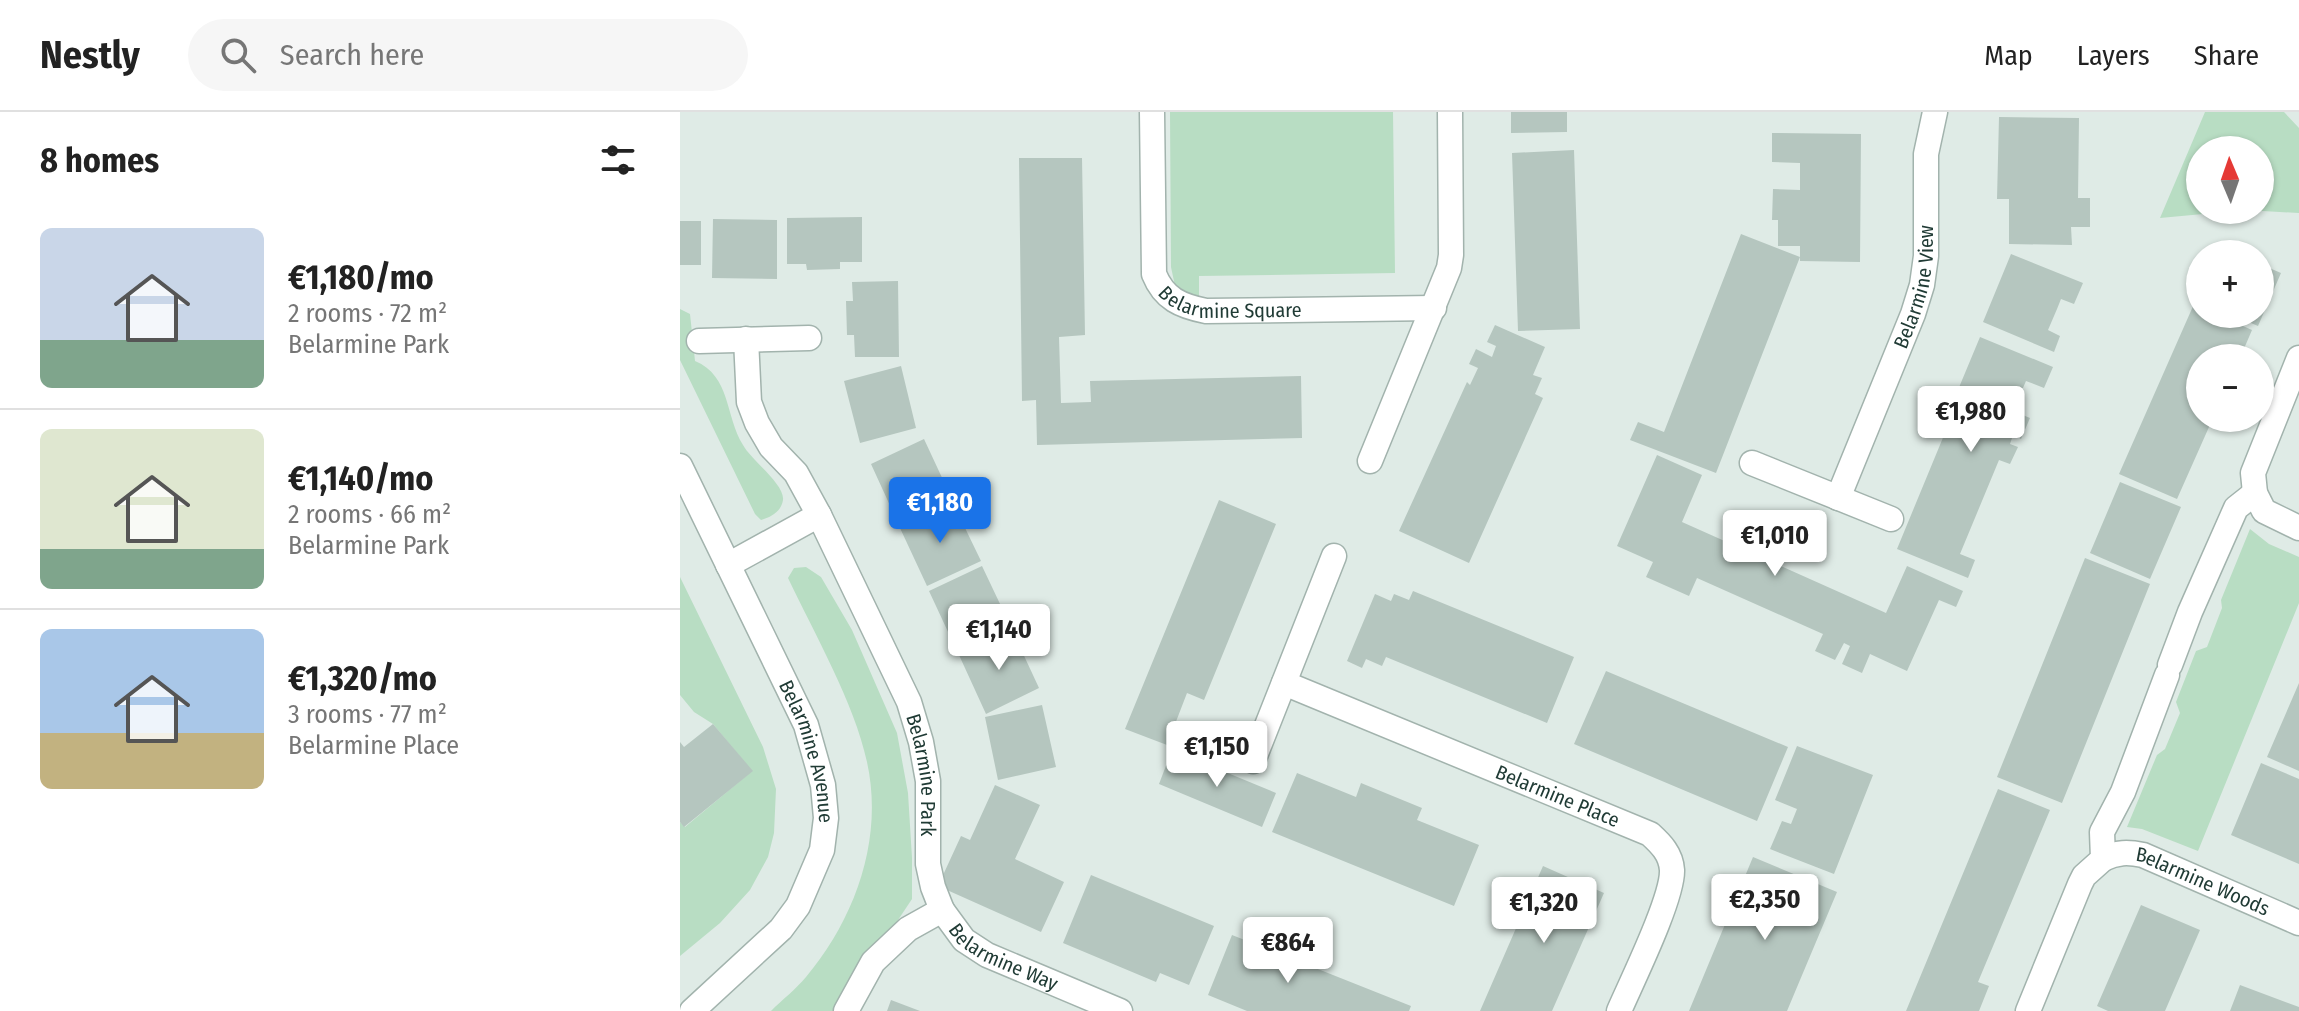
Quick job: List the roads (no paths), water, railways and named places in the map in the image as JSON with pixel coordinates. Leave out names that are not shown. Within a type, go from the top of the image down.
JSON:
[{"type":"street","name":"Belarmine Square","points":[[1152,112],[1154,274],[1168,296],[1182,306],[1206,311],[1434,308]]},
{"type":"street","points":[[1370,461],[1449,268],[1450,112]]},
{"type":"street","name":"Belarmine View","points":[[1838,498],[1922,285],[1926,256],[1926,154],[1935,112]]},
{"type":"street","points":[[699,341],[809,338]]},
{"type":"street","name":"Belarmine Park","points":[[746,339],[749,402],[757,423],[771,447],[796,473],[819,515],[909,702],[928,781],[928,864],[942,910]]},
{"type":"street","points":[[2299,358],[2253,473],[2255,493],[2264,511],[2299,528]]},
{"type":"street","points":[[1752,463],[1891,519]]},
{"type":"street","name":"Belarmine Avenue","points":[[680,466],[806,725],[823,785],[826,818],[822,850],[798,906],[781,929],[692,1011]]},
{"type":"street","name":"Belarmine Woods","points":[[2103,859],[2102,832],[2123,792],[2190,612],[2236,508],[2255,493]]},
{"type":"street","points":[[728,565],[819,515]]},
{"type":"street","points":[[1253,761],[1334,556]]},
{"type":"street","name":"Belarmine Place","points":[[1284,683],[1650,834],[1666,849],[1672,869],[1668,893],[1619,1011]]},
{"type":"street","name":"Belarmine Woods","points":[[2028,1011],[2080,884],[2084,876],[2103,859],[2126,852],[2143,855],[2299,923]]},
{"type":"street","points":[[846,1011],[873,962],[908,929],[942,910]]},
{"type":"street","name":"Belarmine Way","points":[[942,910],[964,940],[987,955],[1120,1011]]}]
